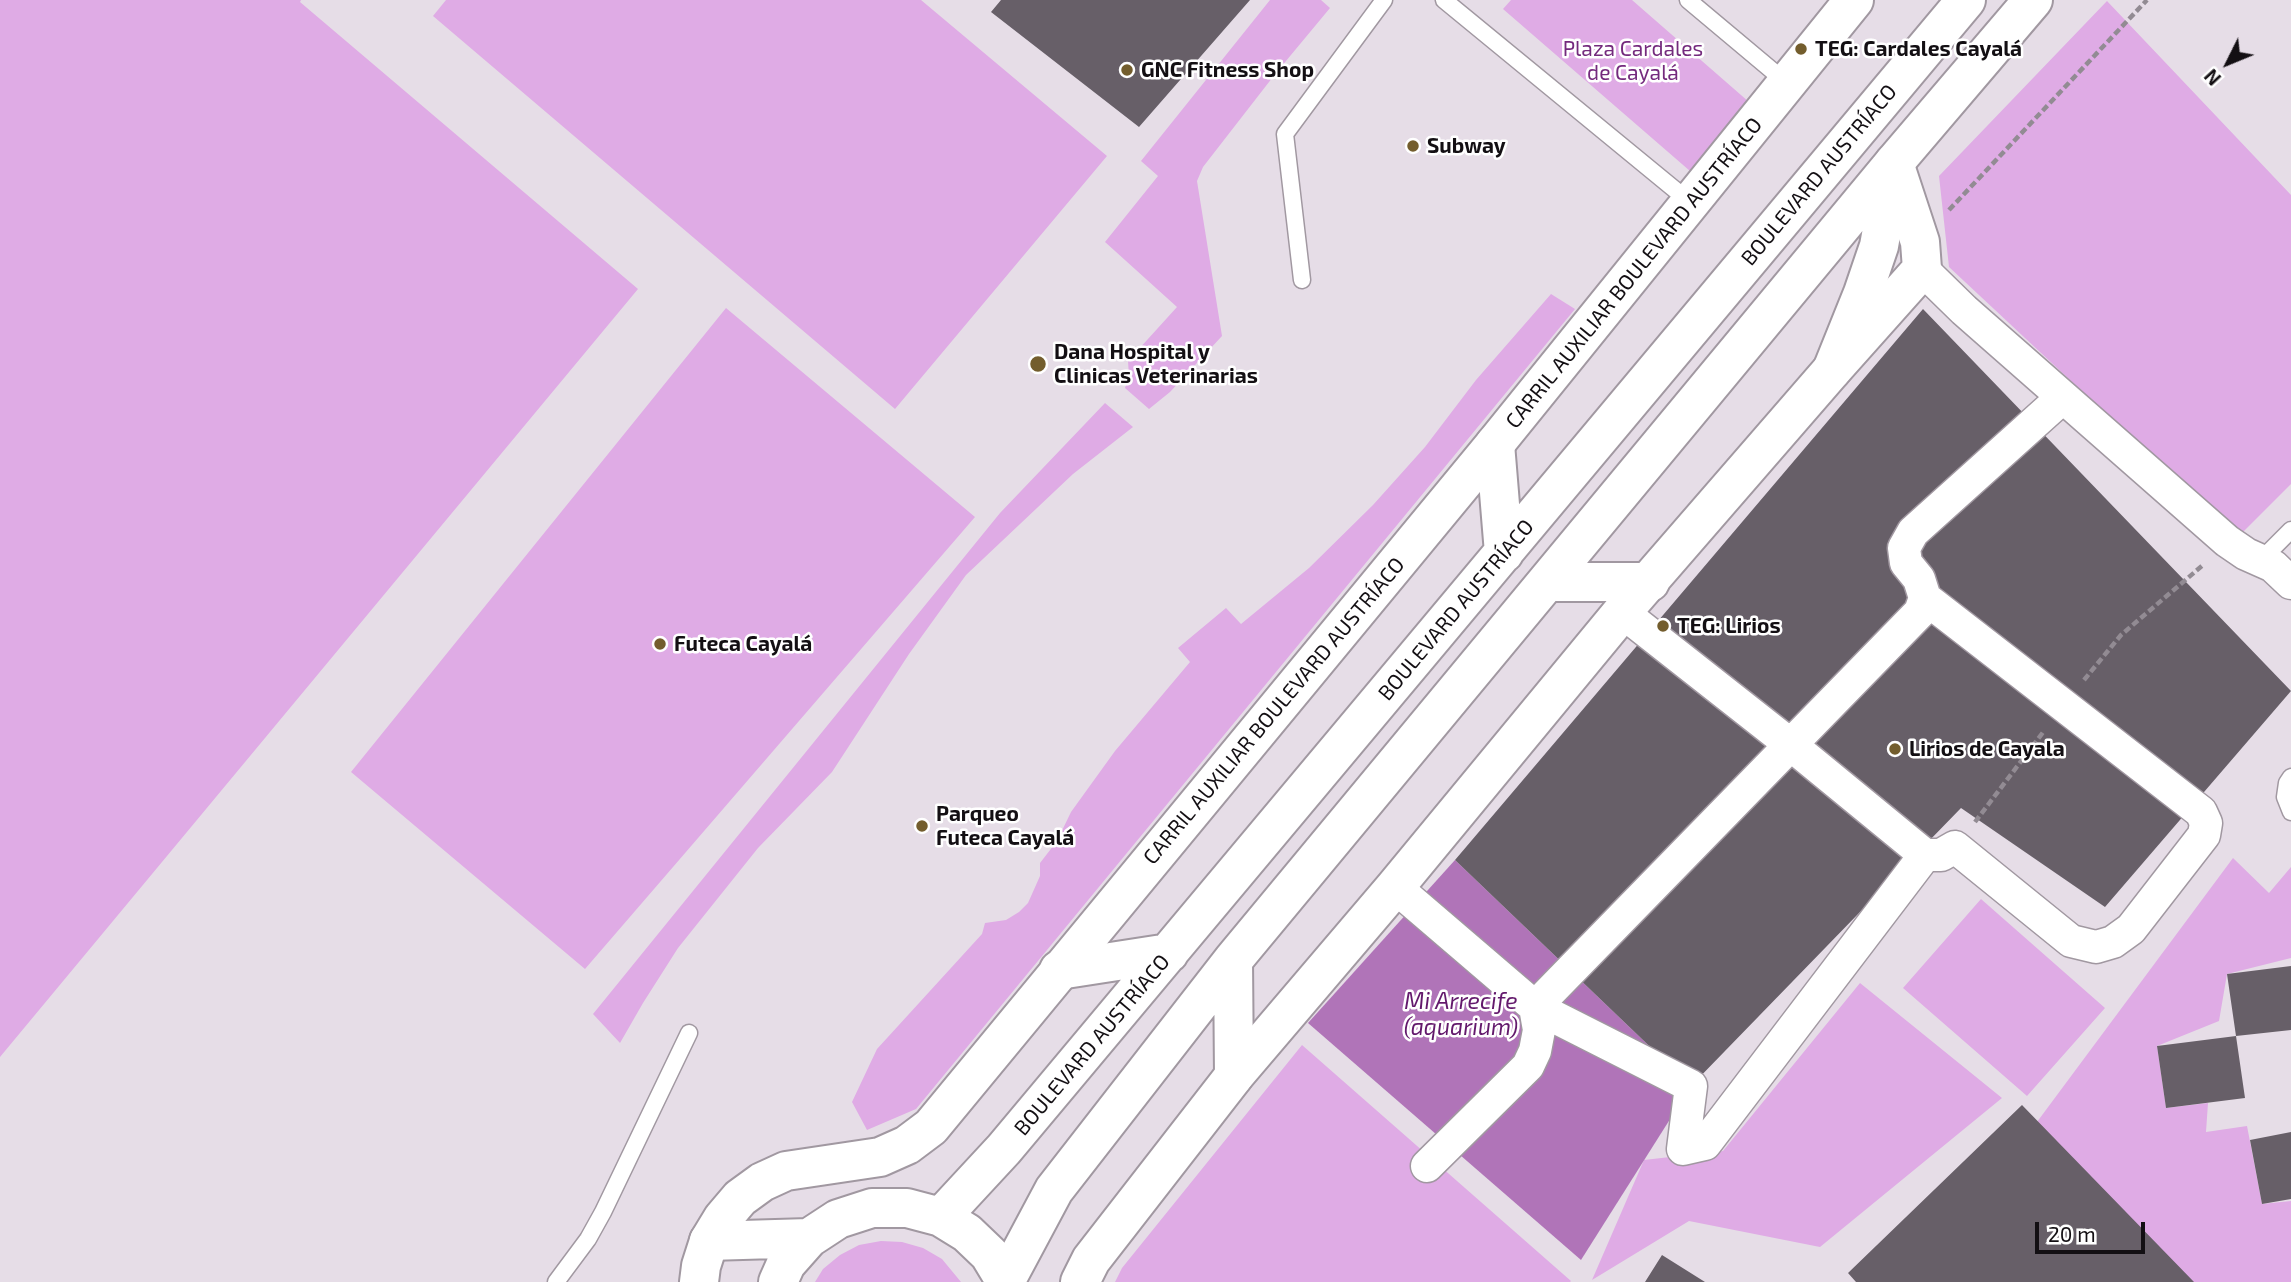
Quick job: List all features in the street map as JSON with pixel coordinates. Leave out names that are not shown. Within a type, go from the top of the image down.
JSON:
[{"type":"main road","points":[[1798,71],[1854,0]]},
{"type":"main road","name":"BOULEVARD AUSTRÍACO","points":[[941,1217],[1004,1149],[1966,0]]},
{"type":"main road","points":[[778,1282],[786,1264],[809,1238],[838,1219],[872,1208],[907,1208],[941,1217],[967,1233],[982,1247],[1006,1281],[1055,1190],[1233,960],[1894,163],[2033,0]]},
{"type":"main road","name":"CARRIL AUXILIAR BOULEVARD AUSTRÍACO","points":[[699,1282],[709,1241],[723,1218],[740,1198],[762,1182],[786,1171],[880,1157],[907,1144],[931,1127],[1495,444],[1798,71]]},
{"type":"main road","points":[[1080,1282],[1091,1260],[1234,1076],[1395,887],[1622,612],[1832,370],[1921,256],[1894,163]]},
{"type":"main road","points":[[1832,370],[1879,246],[1894,163]]},
{"type":"main road","points":[[1495,444],[1504,553]]},
{"type":"main road","points":[[1548,582],[1650,582]]},
{"type":"main road","points":[[1059,970],[1169,953]]},
{"type":"main road","points":[[1233,960],[1234,1076]]},
{"type":"main road","points":[[709,1241],[809,1238]]},
{"type":"street","points":[[1921,256],[1964,310],[2227,541],[2246,554],[2273,566],[2291,583]]},
{"type":"street","points":[[1622,612],[1791,745],[1925,856],[1941,855],[1955,847],[2071,941],[2096,947],[2113,942],[2131,929],[2204,835],[2206,823],[2201,812],[1925,598],[1919,579],[1906,563],[1904,548],[1913,532],[2063,397]]},
{"type":"street","points":[[1535,1007],[1920,612],[1925,598]]},
{"type":"street","points":[[1395,887],[1535,1007],[1691,1086],[1683,1149],[1705,1144],[1925,856]]},
{"type":"street","points":[[1427,1166],[1528,1066],[1535,1051],[1539,1030],[1535,1007]]},
{"type":"lane","points":[[1302,280],[1285,134],[1384,0]]},
{"type":"lane","points":[[1688,0],[1798,71]]},
{"type":"lane","points":[[1453,3],[1690,202]]},
{"type":"lane","points":[[2262,559],[2291,530]]},
{"type":"lane","points":[[2291,777],[2284,797],[2291,813]]},
{"type":"lane","points":[[556,1282],[588,1239],[603,1212],[689,1033]]},
{"type":"path","points":[[1921,256],[2147,0]]},
{"type":"green space","points":[[0,0],[301,0],[300,2],[638,289],[0,1057]]},
{"type":"green space","points":[[446,0],[921,0],[1107,156],[895,409],[433,16]]},
{"type":"green space","points":[[1270,0],[1321,0],[1330,8],[1203,167],[1197,181],[1222,336],[1170,392],[1149,409],[1125,388],[1129,376],[1128,361],[1177,307],[1105,242],[1158,176],[1141,161]]},
{"type":"green space","name":"Plaza Cardales de Cayalá","points":[[1511,0],[1632,0],[1749,102],[1690,171],[1503,9]]},
{"type":"green space","points":[[2107,1],[2291,195],[2291,484],[2238,537],[1949,267],[1939,176]]},
{"type":"green space","points":[[1551,294],[1575,309],[916,1109],[867,1130],[852,1102],[877,1049],[982,934],[985,923],[1006,920],[1028,903],[1040,876],[1040,863],[1057,841],[1071,812],[1115,751],[1190,662],[1178,648],[1226,608],[1241,624],[1309,568],[1373,505],[1425,447],[1476,380]]},
{"type":"green space","name":"Futeca Cayalá","points":[[726,308],[975,517],[585,969],[351,772]]},
{"type":"green space","points":[[1105,403],[1133,427],[1073,474],[966,575],[909,654],[832,772],[758,848],[678,948],[620,1043],[593,1014],[1000,513]]},
{"type":"green space","points":[[2233,858],[2269,893],[2291,867],[2291,958],[2227,974],[2219,1021],[2157,1046],[2166,1108],[2208,1103],[2206,1132],[2247,1126],[2262,1204],[2291,1201],[2291,1282],[2192,1282],[2034,1126]]},
{"type":"green space","points":[[1981,899],[2105,1008],[2027,1096],[1903,988]]},
{"type":"green space","points":[[1860,983],[2002,1098],[1820,1247],[1689,1221],[1592,1280],[1644,1160],[1723,1151]]},
{"type":"green space","points":[[1302,1045],[1571,1281],[1115,1282],[1122,1268]]},
{"type":"green space","points":[[881,1241],[902,1242],[923,1248],[942,1259],[961,1282],[815,1282],[823,1269],[840,1255],[859,1245]]},
{"type":"water","name":"Mi Arrecife (aquarium)","points":[[1455,860],[1691,1086],[1581,1260],[1308,1023]]},
{"type":"building","name":"GNC Fitness Shop","points":[[1001,0],[1250,0],[1139,127],[991,12]]},
{"type":"building","name":"Lirios de Cayala","points":[[1923,309],[2291,691],[2105,907],[1961,808],[1691,1086],[1455,860]]},
{"type":"building","points":[[2291,966],[2291,1030],[2236,1036],[2227,974]]},
{"type":"building","points":[[2236,1036],[2245,1098],[2166,1108],[2157,1046]]},
{"type":"building","points":[[2022,1105],[2194,1282],[1856,1282],[1848,1273]]},
{"type":"building","points":[[2291,1132],[2291,1199],[2262,1204],[2250,1140]]},
{"type":"building","points":[[1662,1255],[1705,1282],[1645,1282]]},
{"type":"place","name":"TEG: Cardales Cayalá","points":[[1801,49]]},
{"type":"place","name":"GNC Fitness Shop","points":[[1127,70]]},
{"type":"place","name":"Subway","points":[[1413,146]]},
{"type":"place","name":"Dana Hospital y Clinicas Veterinarias","points":[[1038,364]]},
{"type":"place","name":"TEG: Lirios","points":[[1663,626]]},
{"type":"place","name":"Futeca Cayalá","points":[[660,644]]},
{"type":"place","name":"Lirios de Cayala","points":[[1895,749]]},
{"type":"place","name":"Parqueo Futeca Cayalá","points":[[922,826]]}]
